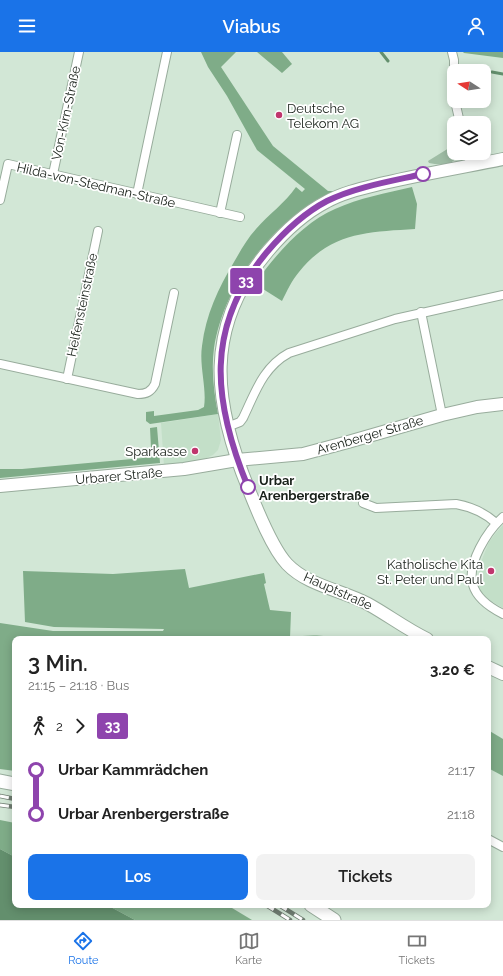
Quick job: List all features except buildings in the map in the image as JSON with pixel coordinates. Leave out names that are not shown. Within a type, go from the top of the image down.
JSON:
[{"type":"main road","points":[[0,781],[12,783]]},
{"type":"main road","points":[[316,908],[334,920]]},
{"type":"street","name":"Von-Kirn-Straße","points":[[53,174],[79,52]]},
{"type":"street","points":[[137,194],[167,52]]},
{"type":"street","points":[[452,52],[454,64]]},
{"type":"street","points":[[220,213],[237,135]]},
{"type":"street","name":"Hauptstraße","points":[[421,636],[368,604],[317,583],[292,569],[274,545],[252,498],[237,460],[227,427],[221,394],[220,377],[224,333],[229,317],[243,286],[252,271],[273,246],[300,219],[327,201],[344,194],[410,177],[503,159]]},
{"type":"street","points":[[469,160],[470,165]]},
{"type":"street","name":"Hilda-von-Stedman-Straße","points":[[0,200],[8,164],[240,217]]},
{"type":"street","name":"Helfensteinstraße","points":[[67,379],[98,231]]},
{"type":"street","points":[[0,364],[143,394],[150,391],[155,384],[174,294]]},
{"type":"street","points":[[227,427],[240,422],[244,418],[264,375],[282,357],[289,353],[364,328],[421,312],[503,295]]},
{"type":"street","points":[[421,312],[442,415]]},
{"type":"street","name":"Arenberger Straße","points":[[237,460],[303,454],[442,415],[477,407],[503,404]]},
{"type":"street","name":"Urbarer Straße","points":[[0,486],[184,469],[237,460]]},
{"type":"street","points":[[364,503],[376,508],[456,504],[478,510],[486,514],[496,523]]},
{"type":"street","points":[[503,516],[496,523],[483,542],[473,568],[472,584],[486,604],[503,614]]},
{"type":"street","points":[[491,668],[503,674]]},
{"type":"street","points":[[491,841],[503,847]]},
{"type":"shaded area","points":[[201,52],[236,52],[221,67],[273,146],[328,191],[334,191],[312,203],[294,216],[278,231],[262,247],[248,265],[236,285],[226,305],[214,348],[213,381],[218,414],[150,424],[146,421],[146,412],[154,411],[154,416],[198,410],[204,407],[205,392],[201,354],[206,323],[218,292],[239,253],[253,233],[296,187],[302,192],[305,189],[257,150],[227,96],[208,67]]},
{"type":"shaded area","points":[[257,52],[282,52],[292,64],[282,73]]},
{"type":"shaded area","points":[[463,52],[503,52],[503,58],[464,53]]},
{"type":"shaded area","points":[[447,149],[447,160],[455,160],[446,164],[429,163],[428,161]]},
{"type":"shaded area","points":[[412,187],[417,204],[415,229],[366,233],[337,242],[324,249],[311,259],[296,275],[282,301],[255,284],[280,251],[301,231],[323,215],[335,209],[373,196]]},
{"type":"shaded area","points":[[218,414],[221,440],[218,450],[213,455],[202,460],[164,466],[161,423]]},
{"type":"shaded area","points":[[157,427],[160,463],[0,478],[0,469],[22,469],[143,458],[150,454],[150,428]]},
{"type":"shaded area","name":"Katholische Kita St. Peter und Paul","points":[[503,525],[503,608],[481,593],[478,586],[478,578],[480,564],[489,542]]},
{"type":"shaded area","points":[[185,569],[189,588],[264,573],[266,583],[264,584],[270,610],[291,612],[290,636],[12,636],[12,771],[0,769],[0,623],[53,631],[163,631],[164,629],[54,627],[25,622],[23,571],[113,574]]},
{"type":"shaded area","points":[[491,732],[503,739],[503,776],[491,770]]},
{"type":"shaded area","points":[[0,820],[12,822],[12,855],[0,849]]},
{"type":"shaded area","points":[[0,849],[12,855],[12,908],[113,908],[135,920],[0,920]]},
{"type":"shaded area","points":[[113,908],[232,908],[252,920],[135,920]]},
{"type":"waterway","points":[[381,52],[388,61]]},
{"type":"waterway","points":[[492,72],[503,74]]},
{"type":"railway","points":[[0,796],[12,798]]},
{"type":"railway","points":[[0,805],[12,807]]},
{"type":"railway","points":[[271,908],[290,920]]},
{"type":"railway","points":[[284,908],[303,920]]},
{"type":"bus line","name":"33","points":[[248,487],[229,436],[221,394],[220,377],[224,333],[229,317],[243,286],[252,271],[273,246],[300,219],[314,209],[327,201],[344,194],[423,174]]},
{"type":"place","name":"Deutsche Telekom AG","points":[[279,115]]},
{"type":"place","name":"Sparkasse","points":[[195,451]]},
{"type":"place","name":"Urbar Arenbergerstraße","points":[[248,487]]},
{"type":"place","name":"Katholische Kita St. Peter und Paul","points":[[491,571]]}]
